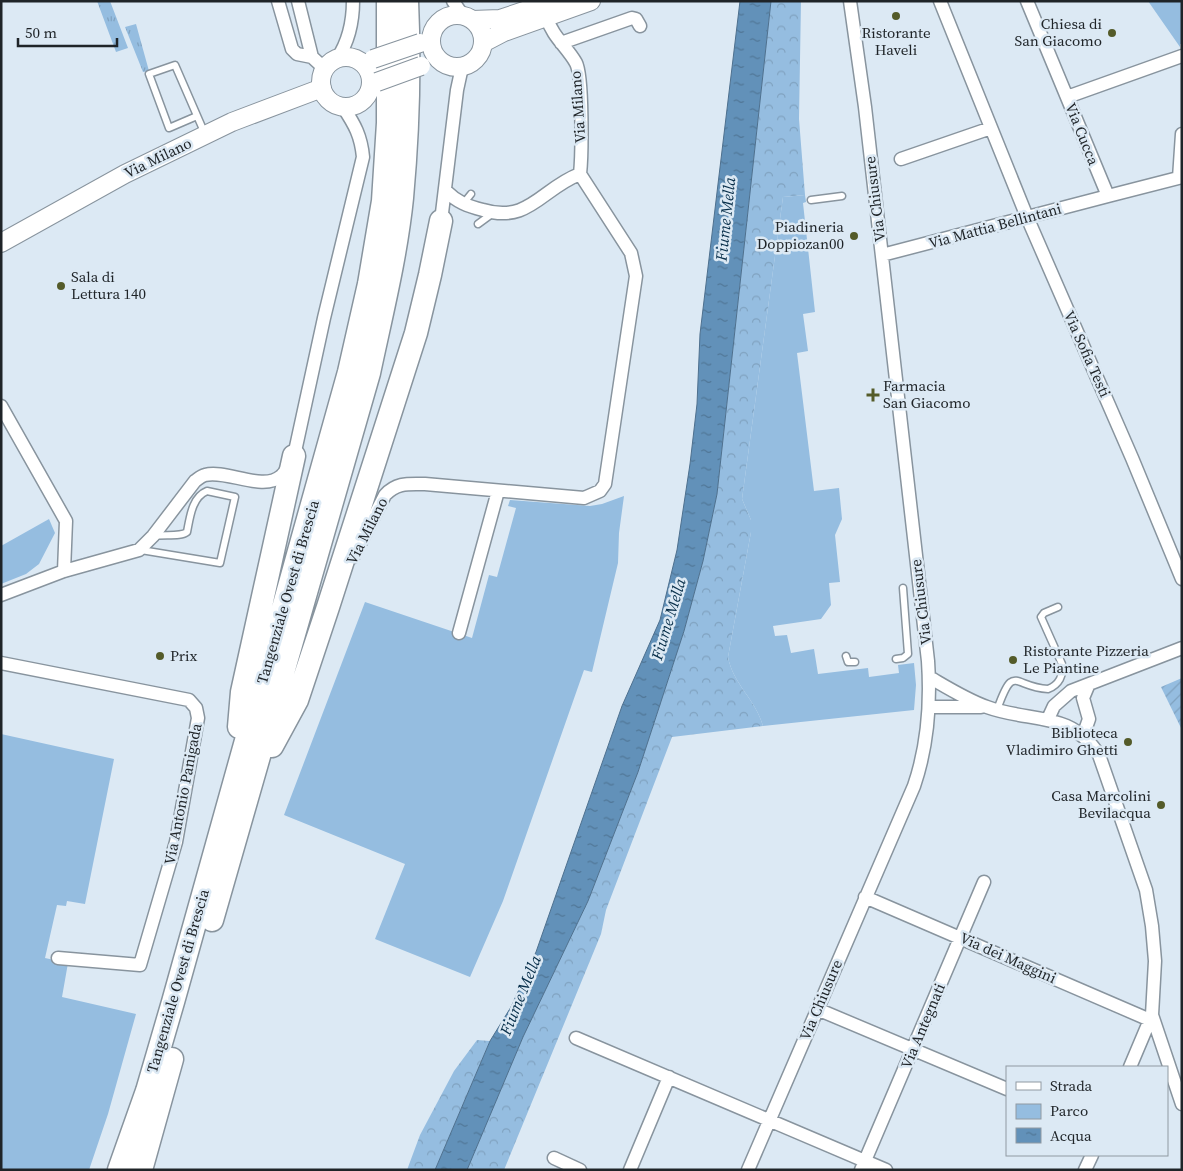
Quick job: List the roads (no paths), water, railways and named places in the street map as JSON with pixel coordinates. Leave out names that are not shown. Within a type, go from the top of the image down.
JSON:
[{"type":"highway","name":"Tangenziale Ovest di Brescia","points":[[141,1170],[349,372],[369,284],[383,201],[388,123],[388,1]]},
{"type":"highway","name":"Tangenziale Ovest di Brescia","points":[[119,1170],[146,1091],[243,782],[369,373],[388,286],[402,199],[407,120],[409,40],[407,1]]},
{"type":"highway","points":[[243,782],[297,700],[416,333],[441,221]]},
{"type":"highway","points":[[243,782],[242,692],[294,456]]},
{"type":"highway","points":[[110,1170],[118,1147],[146,1091]]},
{"type":"main road","points":[[441,62],[421,66],[374,84],[369,94],[358,104],[343,107],[337,106],[327,99],[322,88],[322,78],[331,64],[349,57],[367,60],[426,40],[439,22],[446,17],[455,15],[468,18],[500,19],[554,1]]},
{"type":"main road","points":[[483,43],[504,32],[591,1]]},
{"type":"main road","points":[[426,40],[441,62],[451,67],[462,67],[474,61],[483,43],[480,30],[468,18]]},
{"type":"main road","points":[[367,60],[368,70],[374,84]]},
{"type":"main road","name":"Via Milano","points":[[1,243],[125,174],[232,122],[322,88]]},
{"type":"street","points":[[278,1],[292,49],[297,54],[331,64],[348,37],[353,1]]},
{"type":"street","points":[[298,1],[312,57]]},
{"type":"street","points":[[453,1],[468,18]]},
{"type":"street","name":"Via Chiusure","points":[[748,1170],[919,771],[930,707],[929,677],[882,255],[865,107],[850,1]]},
{"type":"street","name":"Via Sofia Testi","points":[[940,1],[1027,217],[1132,458],[1182,579]]},
{"type":"street","name":"Via Cucca","points":[[1027,1],[1108,196]]},
{"type":"street","name":"Via Milano","points":[[328,606],[385,494],[391,488],[400,484],[425,484],[584,498],[600,491],[605,484],[636,276],[631,253],[580,174],[582,160],[581,105],[578,67],[552,30],[547,18]]},
{"type":"street","points":[[561,44],[632,18],[636,19],[640,26]]},
{"type":"street","points":[[1067,97],[1182,56]]},
{"type":"street","points":[[441,221],[457,90],[462,67]]},
{"type":"street","points":[[1,595],[64,571],[139,550],[195,481],[203,475],[213,474],[256,481],[280,477],[294,456],[363,158],[362,144],[356,127],[343,107]]},
{"type":"street","points":[[900,159],[991,128]]},
{"type":"street","points":[[1108,196],[1180,178],[1182,134]]},
{"type":"street","points":[[446,190],[456,200],[467,199],[499,211],[515,213],[525,209],[567,179],[580,174]]},
{"type":"street","name":"Via Mattia Bellintani","points":[[882,255],[1108,196]]},
{"type":"street","points":[[441,221],[467,199]]},
{"type":"street","points":[[1,406],[66,521],[64,571]]},
{"type":"street","points":[[459,633],[498,491]]},
{"type":"street","points":[[1048,719],[1054,706],[1065,695],[1078,688],[1088,686],[1182,648]]},
{"type":"street","name":"Via Antonio Panigada","points":[[1,663],[188,700],[196,708],[198,718],[176,842],[140,966],[58,958]]},
{"type":"street","points":[[929,677],[992,708],[1029,717],[1048,719],[1070,727],[1083,736],[1094,748],[1103,763],[1146,890],[1155,961],[1151,1017],[1130,1066]]},
{"type":"street","points":[[1083,736],[1088,722],[1083,698],[1088,686]]},
{"type":"street","points":[[930,707],[992,708]]},
{"type":"street","name":"Via Antegnati","points":[[863,1165],[984,882]]},
{"type":"street","name":"Via dei Maggini","points":[[865,897],[1151,1017]]},
{"type":"street","points":[[817,1009],[1006,1089]]},
{"type":"street","points":[[1151,1017],[1177,1074],[1182,1104]]},
{"type":"street","points":[[576,1038],[770,1119],[863,1165],[886,1170]]},
{"type":"street","points":[[630,1170],[669,1077]]},
{"type":"street","points":[[1085,1170],[1092,1156]]},
{"type":"street","points":[[554,1158],[580,1170]]},
{"type":"lane","points":[[197,116],[168,128],[148,74],[175,65],[206,135]]},
{"type":"lane","points":[[812,200],[842,196]]},
{"type":"lane","points":[[478,224],[499,211]]},
{"type":"lane","points":[[139,550],[220,563],[234,497],[207,491],[203,492],[194,504],[188,532],[179,536],[171,534],[152,536]]},
{"type":"lane","points":[[896,659],[907,656],[903,588]]},
{"type":"lane","points":[[992,708],[1006,686],[1012,682],[1018,680],[1048,689],[1056,685],[1062,675],[1063,668],[1041,617],[1044,613],[1058,607]]},
{"type":"lane","points":[[846,656],[848,662],[855,662]]},
{"type":"lane","points":[[1056,685],[1065,695]]},
{"type":"water","name":"Fiume Mella","points":[[740,1],[771,1],[717,494],[703,561],[684,631],[638,772],[588,901],[523,1037],[467,1170],[435,1170],[490,1041],[511,1007],[536,952],[622,706],[660,620],[677,550],[690,464],[697,404],[700,334]]},
{"type":"place","name":"Ristorante Haveli","points":[[896,16]]},
{"type":"place","name":"Chiesa di San Giacomo","points":[[1112,33]]},
{"type":"place","name":"Piadineria Doppiozan00","points":[[854,236]]},
{"type":"place","name":"Sala di Lettura 140","points":[[61,286]]},
{"type":"place","name":"Farmacia San Giacomo","points":[[873,395]]},
{"type":"place","name":"Prix","points":[[160,656]]},
{"type":"place","name":"Ristorante Pizzeria Le Piantine","points":[[1013,660]]},
{"type":"place","name":"Biblioteca Vladimiro Ghetti","points":[[1128,742]]},
{"type":"place","name":"Casa Marcolini Bevilacqua","points":[[1161,805]]}]
